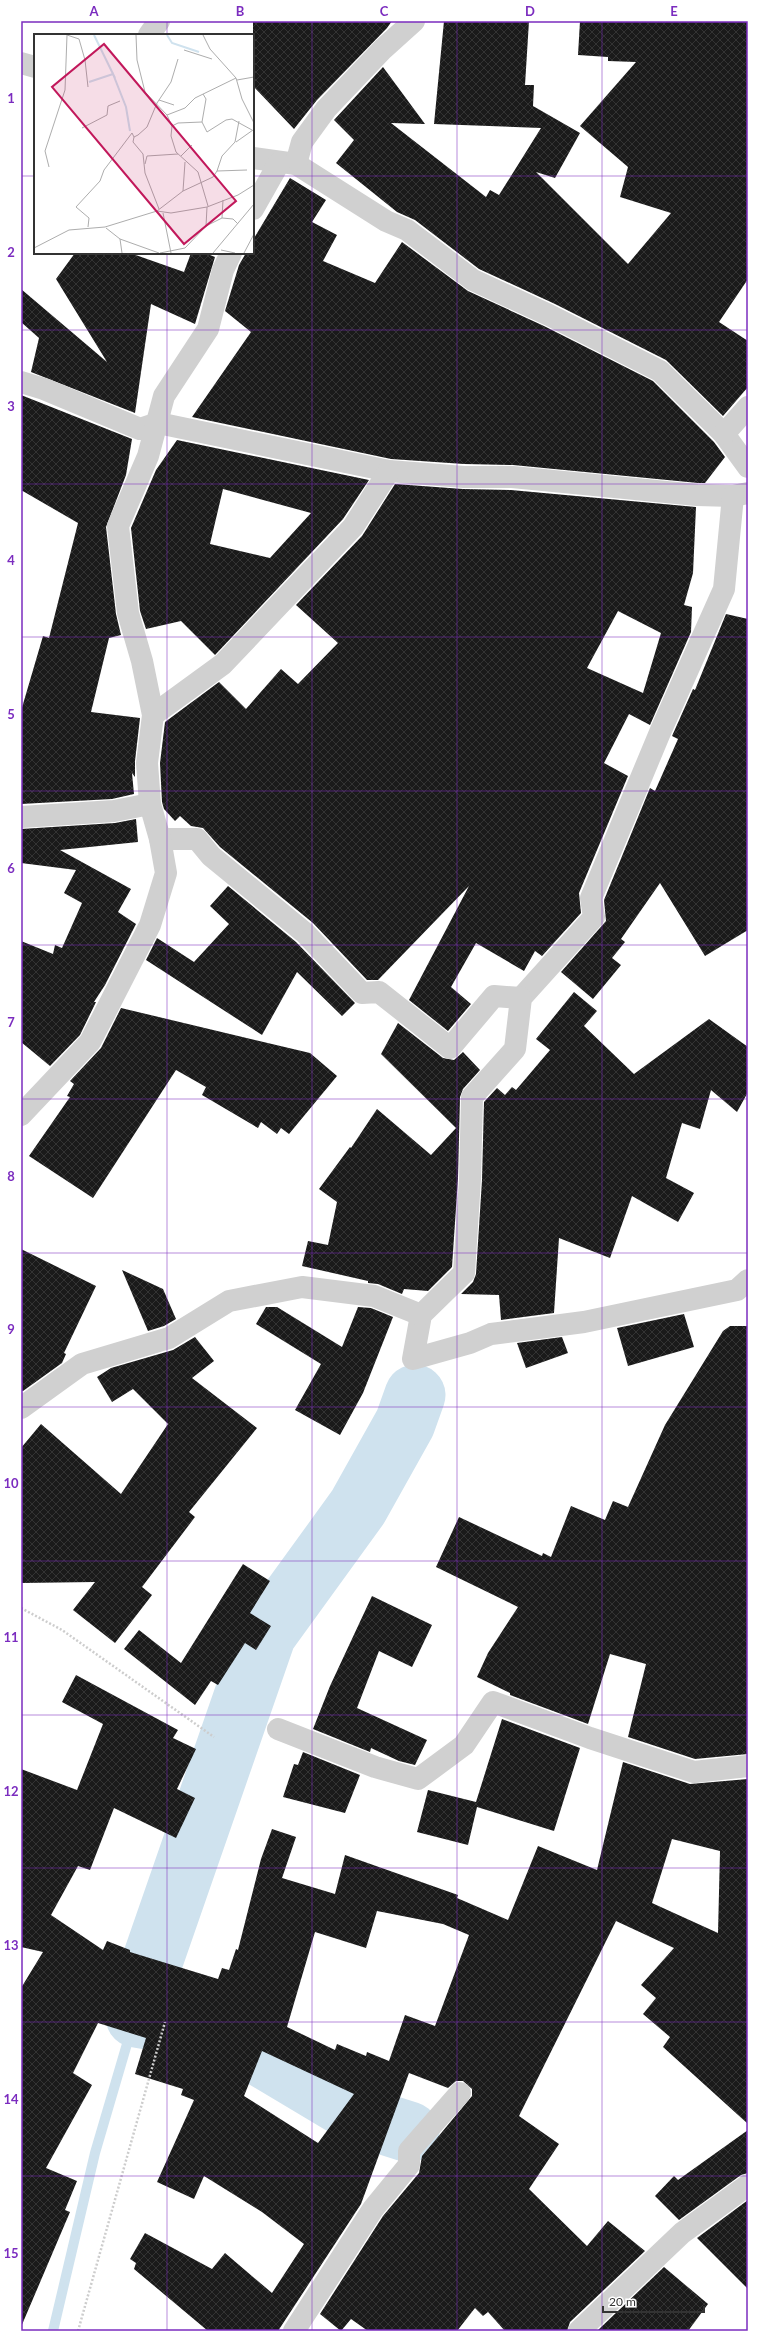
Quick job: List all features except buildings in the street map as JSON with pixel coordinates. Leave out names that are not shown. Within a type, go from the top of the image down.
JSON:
[{"type":"street","points":[[150,34],[159,21]]},
{"type":"street","points":[[254,208],[288,164],[326,109],[383,49],[414,21]]},
{"type":"street","points":[[21,63],[34,67]]},
{"type":"street","points":[[254,158],[288,164],[386,221],[407,230],[473,280],[549,315],[660,371],[724,434],[748,467]]},
{"type":"street","points":[[21,1115],[90,1042],[150,925],[166,873],[160,839],[150,804],[147,763],[153,715],[142,661],[128,613],[118,526],[148,456],[164,396],[208,328],[223,270],[231,254]]},
{"type":"street","points":[[21,382],[44,389],[140,429],[158,423],[389,471],[464,477],[512,477],[740,495],[724,589],[661,730],[591,898],[594,917],[521,998],[514,1049],[472,1097],[470,1178],[464,1273],[421,1315],[413,1359],[470,1343],[491,1334],[584,1322],[737,1290],[748,1280]]},
{"type":"street","points":[[724,434],[748,407]]},
{"type":"street","points":[[153,715],[223,664],[353,527],[389,471]]},
{"type":"street","points":[[21,817],[114,811],[150,804]]},
{"type":"street","points":[[160,839],[197,839],[211,856],[305,933],[362,993],[380,992],[450,1048],[494,996],[521,998]]},
{"type":"street","points":[[21,1408],[82,1364],[169,1338],[229,1302],[302,1287],[374,1296],[421,1315]]},
{"type":"street","points":[[278,1729],[375,1767],[418,1779],[464,1745],[493,1702],[590,1738],[694,1772],[748,1766]]},
{"type":"street","points":[[294,2331],[373,2208],[410,2164],[409,2151],[460,2093]]},
{"type":"street","points":[[579,2331],[682,2233],[748,2185]]},
{"type":"path","points":[[21,1608],[62,1630],[214,1737]]},
{"type":"path","points":[[78,2331],[165,2022]]},
{"type":"waterway","points":[[409,2132],[365,2118],[221,2032],[136,2017],[143,1988],[266,1634],[358,1507],[405,1423],[415,1395]]},
{"type":"waterway","points":[[53,2331],[95,2153],[134,2020]]}]
